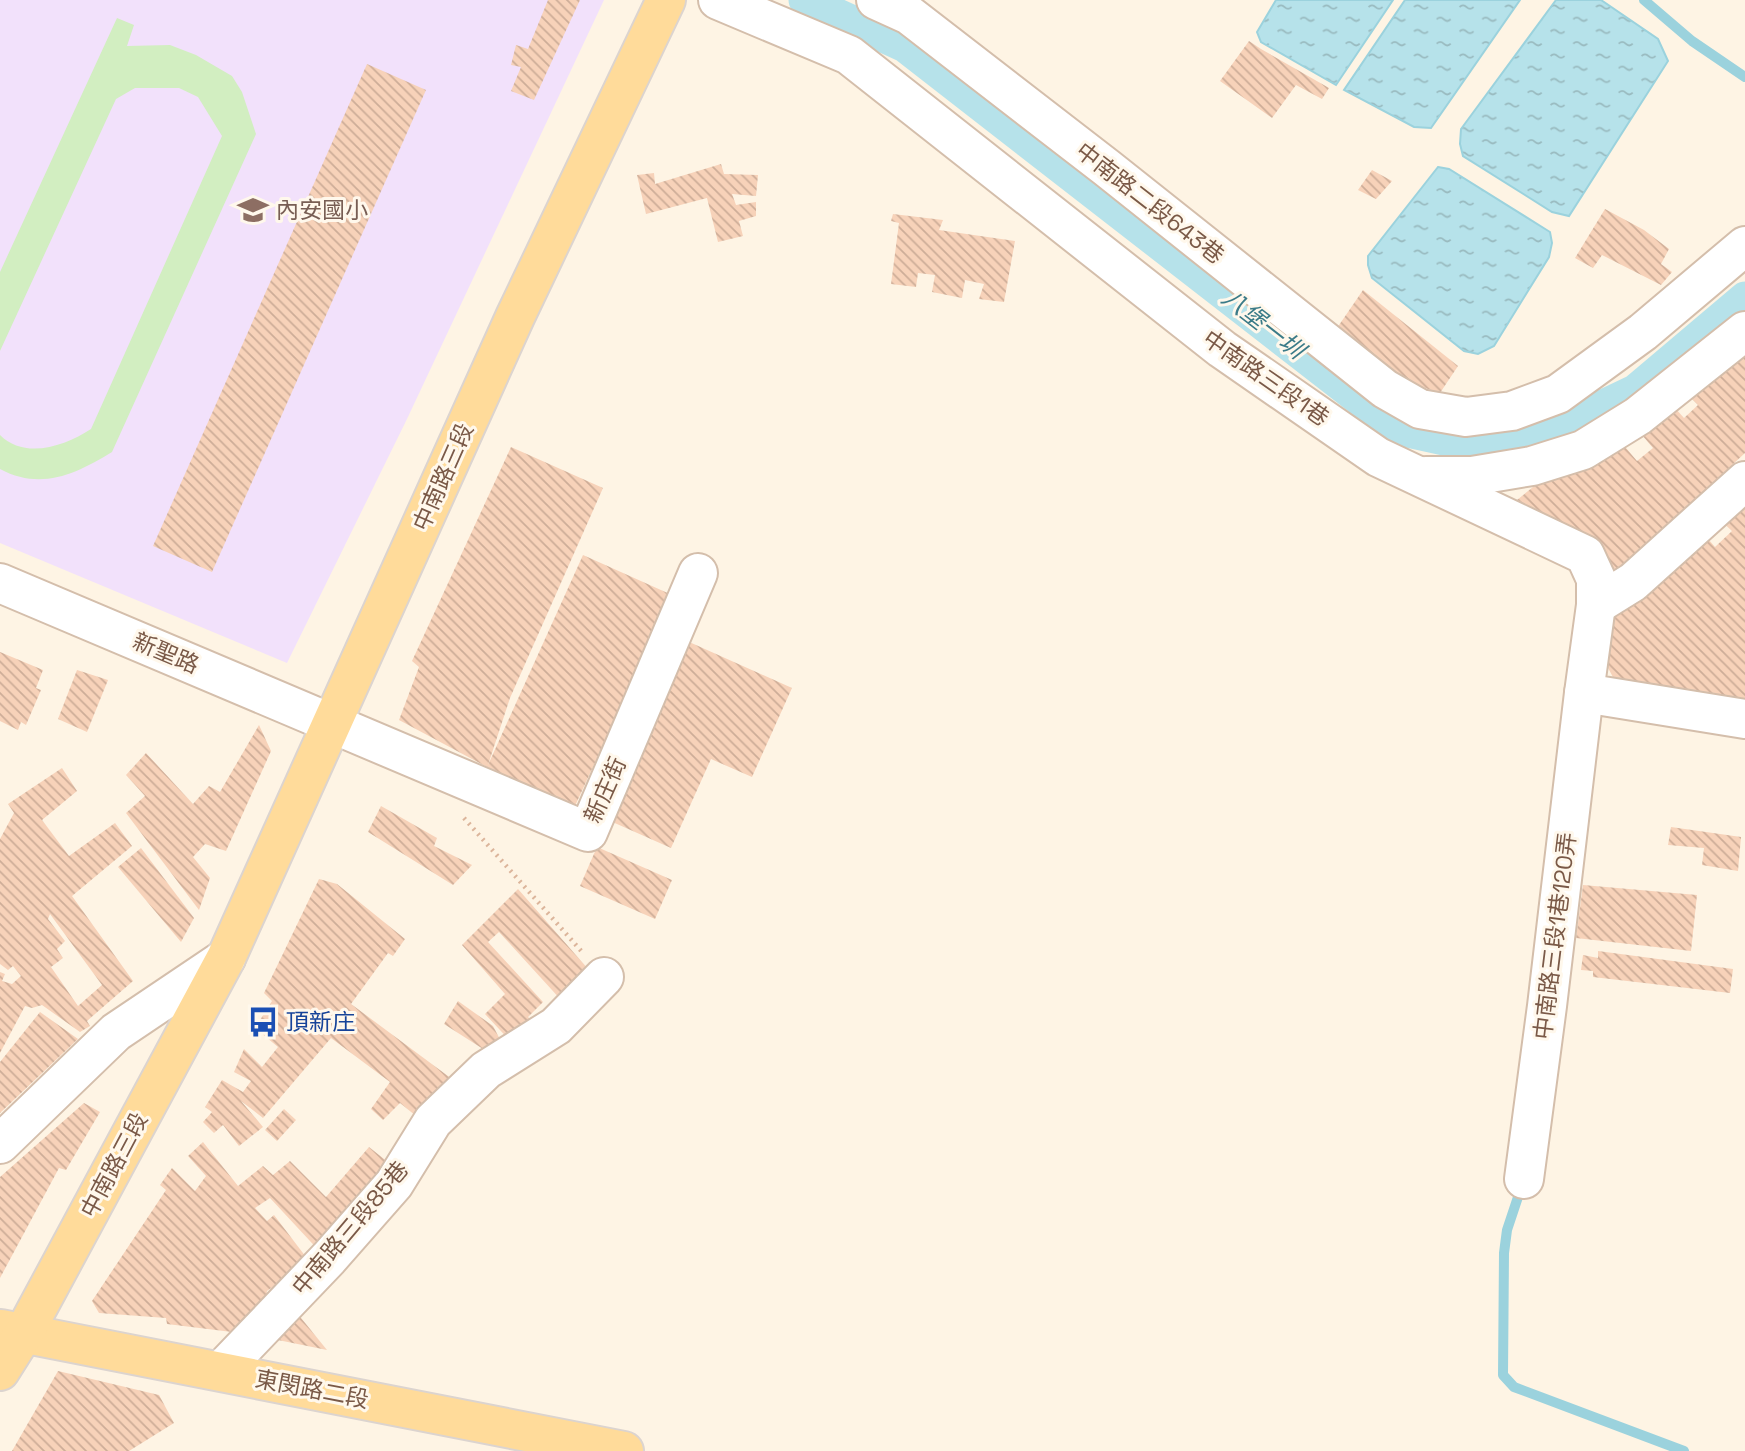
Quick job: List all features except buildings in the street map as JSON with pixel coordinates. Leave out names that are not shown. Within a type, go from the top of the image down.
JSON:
[{"type":"main road","name":"中南路三段","points":[[0,1371],[12,1331],[226,958],[515,317],[666,0]]},
{"type":"main road","name":"東閔路二段","points":[[12,1331],[624,1451]]},
{"type":"street","name":"中南路三段1巷","points":[[718,0],[849,55],[1222,349],[1378,457],[1585,555],[1596,579],[1596,606],[1584,693]]},
{"type":"street","name":"中南路二段643巷","points":[[876,0],[909,15],[1385,389],[1420,409],[1466,417],[1512,411],[1558,394],[1643,332],[1745,246]]},
{"type":"street","points":[[1414,476],[1472,476],[1532,466],[1583,450],[1638,416],[1745,331]]},
{"type":"street","points":[[1596,606],[1633,582],[1745,481]]},
{"type":"street","name":"新庄街","points":[[333,724],[588,832],[698,573]]},
{"type":"street","name":"新聖路","points":[[0,583],[333,724]]},
{"type":"street","points":[[1584,693],[1745,719]]},
{"type":"street","name":"中南路三段1巷120弄","points":[[1524,1179],[1584,693]]},
{"type":"street","points":[[0,1144],[116,1032],[226,958]]},
{"type":"street","name":"中南路三段85巷","points":[[221,1371],[329,1258],[394,1184],[433,1121],[486,1070],[556,1026],[604,977]]},
{"type":"path","points":[[456,809],[604,977]]},
{"type":"shaded area","name":"內安國小","points":[[0,0],[604,0],[407,419],[287,663],[0,543]]},
{"type":"green space","points":[[117,18],[134,25],[127,46],[170,45],[196,55],[232,76],[242,92],[256,134],[112,452],[72,473],[30,479],[0,469],[0,435],[10,443],[33,449],[69,441],[91,429],[222,136],[198,97],[179,88],[135,88],[116,99],[0,351],[0,272]]},
{"type":"water","points":[[1276,0],[1393,0],[1336,85],[1261,42],[1257,32]]},
{"type":"water","points":[[1405,0],[1520,0],[1431,128],[1414,127],[1344,90]]},
{"type":"water","points":[[1556,0],[1601,0],[1658,39],[1668,61],[1569,216],[1552,212],[1463,156],[1460,144],[1461,129]]},
{"type":"water","points":[[1438,167],[1449,169],[1550,232],[1552,243],[1549,257],[1494,346],[1478,354],[1464,351],[1372,278],[1368,265],[1368,256]]},
{"type":"waterway","name":"八堡一圳","points":[[805,0],[905,46],[1398,429],[1480,447],[1553,430],[1635,391],[1745,298]]},
{"type":"waterway","points":[[1644,0],[1692,41],[1745,77]]},
{"type":"waterway","points":[[1519,1194],[1507,1230],[1504,1253],[1503,1375],[1514,1387],[1684,1451]]},
{"type":"place","name":"內安國小","points":[[253,210]]},
{"type":"place","name":"頂新庄","points":[[263,1022]]}]
